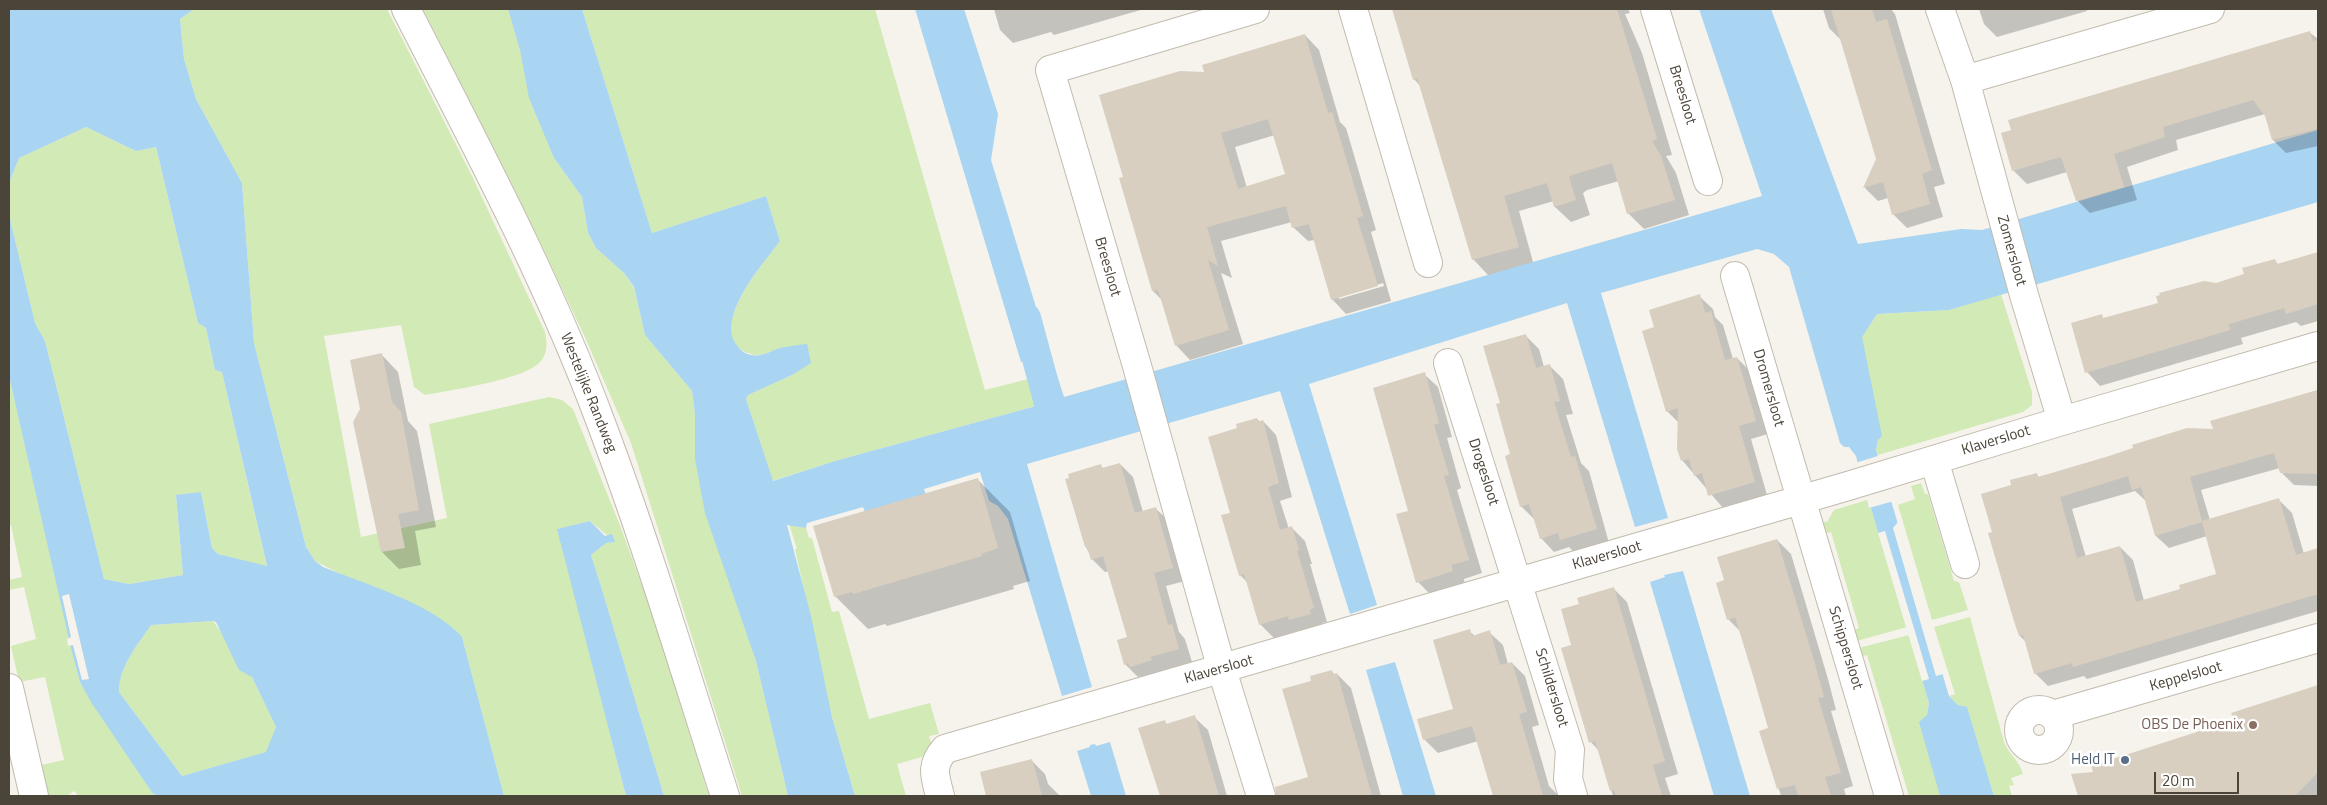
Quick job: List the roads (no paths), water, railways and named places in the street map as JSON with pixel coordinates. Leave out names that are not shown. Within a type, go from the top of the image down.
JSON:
[{"type":"street","name":"Westelijke Randweg","points":[[406,9],[490,174],[583,377],[602,423],[726,796]]},
{"type":"street","name":"Breesloot","points":[[1255,9],[1050,70],[1137,366],[1222,670],[1261,796]]},
{"type":"street","points":[[1353,9],[1428,263]]},
{"type":"street","name":"Breesloot","points":[[1655,9],[1708,181]]},
{"type":"street","name":"Zomersloot","points":[[1940,9],[1965,80],[2024,295],[2062,421]]},
{"type":"street","points":[[1965,80],[2210,9]]},
{"type":"street","name":"Dromersloot","points":[[1735,276],[1801,499]]},
{"type":"street","name":"Klaversloot","points":[[940,796],[934,772],[936,759],[945,750],[1848,486],[2318,346]]},
{"type":"street","name":"Drogesloot","points":[[1448,363],[1519,582]]},
{"type":"street","points":[[1934,460],[1965,564]]},
{"type":"street","name":"Schippersloot","points":[[1801,499],[1890,796]]},
{"type":"street","name":"Schildersloot","points":[[1519,582],[1570,750],[1568,779],[1573,796]]},
{"type":"street","name":"Keppelsloot","points":[[2053,715],[2318,638]]},
{"type":"street","points":[[9,688],[34,796]]},
{"type":"water","points":[[9,9],[194,9],[180,19],[184,59],[196,99],[242,183],[254,343],[306,547],[315,561],[323,567],[416,605],[449,625],[462,637],[504,796],[162,796],[153,794],[91,702],[80,682],[71,648],[9,376],[9,215],[35,323],[45,341],[104,579],[129,584],[183,575],[176,495],[201,492],[212,548],[218,554],[267,566],[222,372],[215,370],[206,328],[198,323],[156,147],[136,151],[86,127],[19,158],[9,183]],"holes":[[[216,622],[239,670],[252,677],[276,727],[266,752],[182,776],[119,692],[120,683],[125,665],[151,625]]]},
{"type":"water","points":[[508,9],[582,9],[652,233],[766,196],[780,241],[754,275],[738,303],[731,329],[734,341],[743,352],[755,355],[780,348],[807,344],[811,363],[792,375],[748,395],[746,399],[773,481],[835,461],[1036,406],[1028,379],[1055,369],[1064,397],[1762,196],[1699,9],[1771,9],[1858,244],[1961,229],[1982,230],[2318,130],[2318,202],[1949,310],[1877,314],[1862,337],[1882,436],[1878,440],[1876,450],[1949,696],[1958,705],[1967,707],[1994,796],[1940,796],[1919,722],[1927,715],[1929,703],[1871,508],[1869,508],[1856,456],[1849,447],[1844,447],[1840,443],[1789,267],[1774,254],[1757,249],[1601,293],[1668,518],[1635,527],[1567,303],[1309,384],[1377,605],[1350,614],[1280,391],[1027,464],[1092,687],[1062,696],[1008,519],[998,506],[989,501],[980,472],[924,489],[926,495],[865,512],[863,507],[807,523],[806,528],[787,525],[811,616],[832,717],[855,796],[788,796],[756,661],[705,513],[695,459],[695,414],[692,391],[645,335],[634,287],[625,274],[596,248],[588,233],[582,197],[554,158],[529,98],[520,50]]},
{"type":"water","points":[[915,9],[964,9],[998,114],[991,160],[1050,353],[1021,362]]},
{"type":"water","points":[[590,521],[605,536],[612,534],[615,542],[606,543],[591,555],[664,796],[626,796],[557,529]]},
{"type":"water","points":[[1683,571],[1750,796],[1714,796],[1650,582],[1665,577],[1664,575]]},
{"type":"water","points":[[1395,662],[1436,796],[1403,796],[1366,670]]},
{"type":"water","points":[[1110,742],[1126,796],[1091,796],[1077,751],[1090,747],[1090,745],[1095,744],[1096,746]]},
{"type":"waterway","points":[[1026,318],[1052,414]]},
{"type":"place","name":"OBS De Phoenix","points":[[2253,725]]},
{"type":"place","name":"Held IT","points":[[2125,760]]}]
